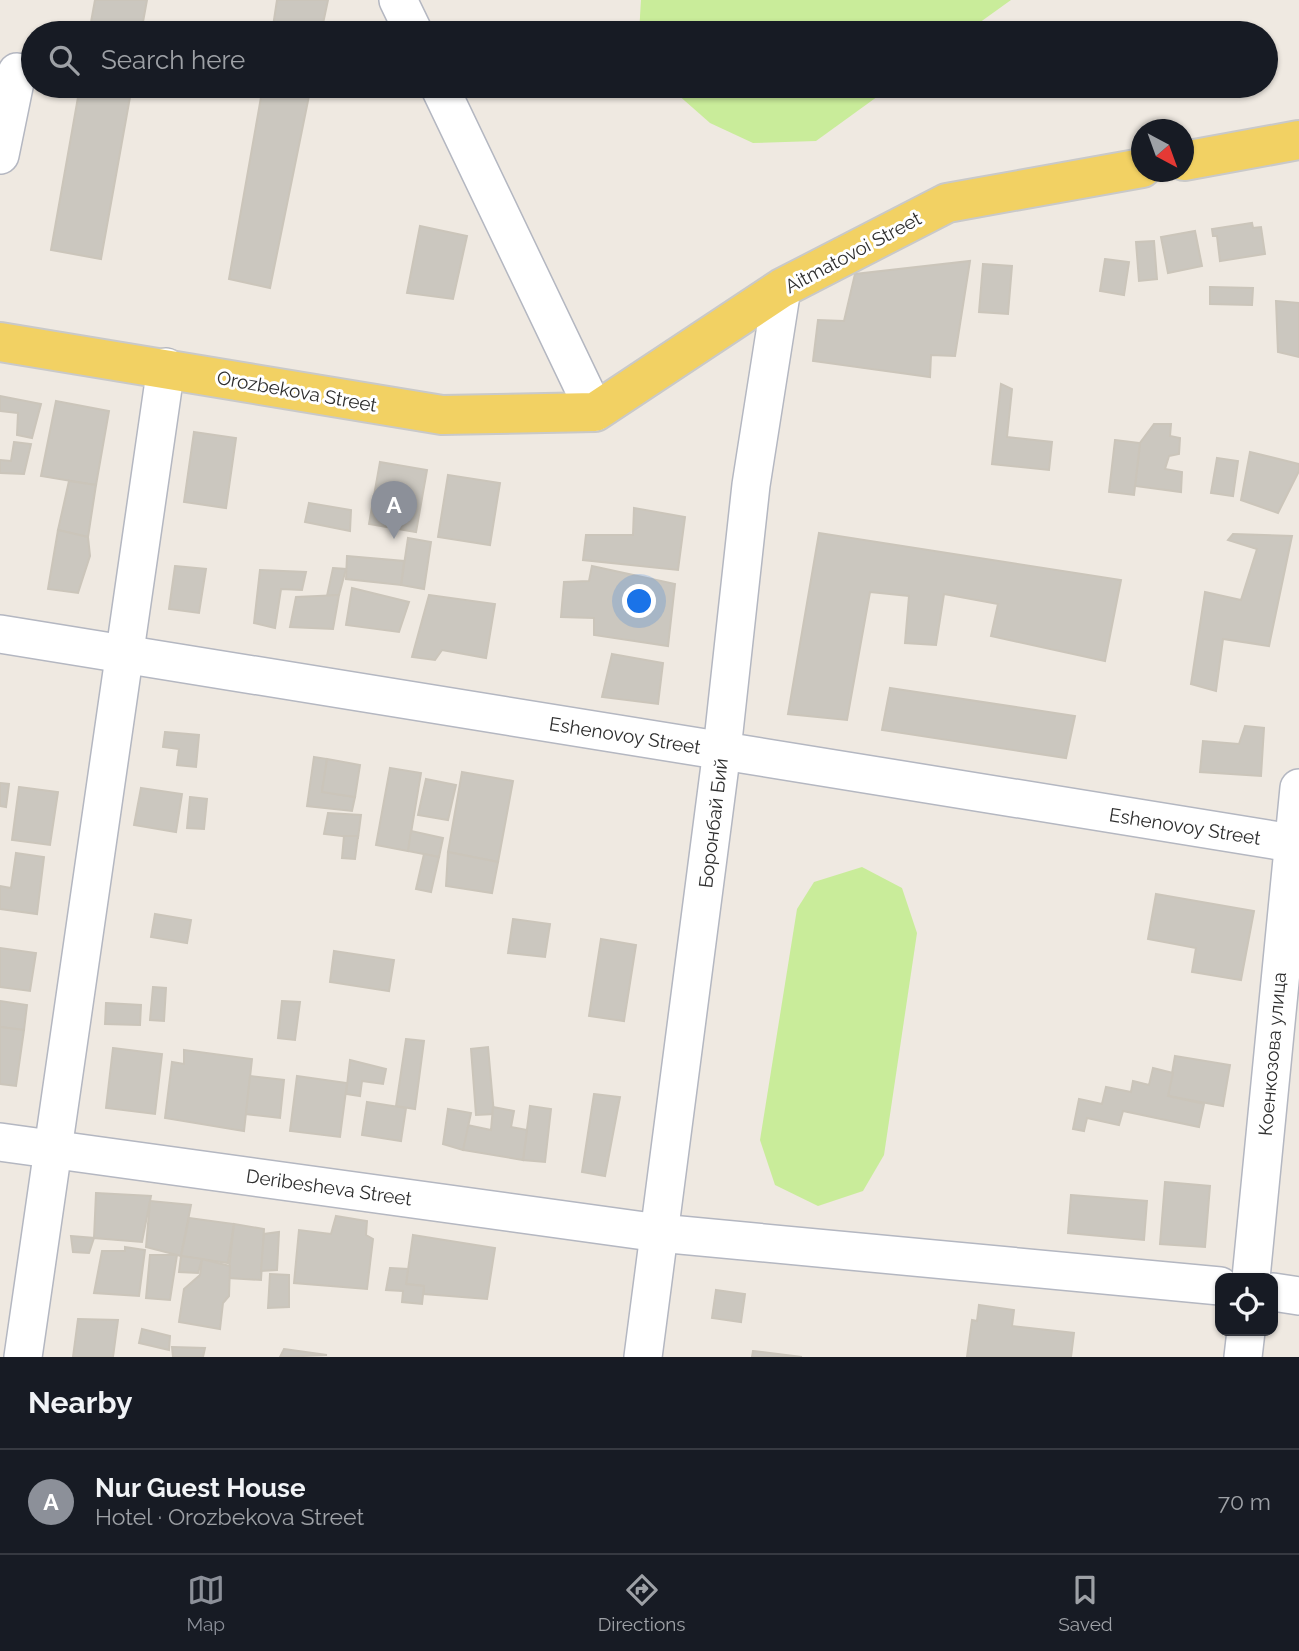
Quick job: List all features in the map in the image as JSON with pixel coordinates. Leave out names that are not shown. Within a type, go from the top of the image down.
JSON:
[{"type":"main road","points":[[1194,159],[1299,140]]},
{"type":"main road","name":"Aitmatovoi Street","points":[[596,412],[782,288],[947,203],[1131,170]]},
{"type":"main road","name":"Orozbekova Street","points":[[0,342],[166,367],[442,415],[596,412]]},
{"type":"street","points":[[398,0],[408,21]]},
{"type":"street","points":[[0,155],[17,72]]},
{"type":"street","points":[[445,98],[596,412]]},
{"type":"street","name":"Боронбай Бий","points":[[643,1357],[722,750],[751,485],[782,288]]},
{"type":"street","points":[[23,1357],[166,367]]},
{"type":"street","name":"Eshenovoy Street","points":[[0,634],[1292,843]]},
{"type":"street","name":"Коенкозова улица","points":[[1251,1273],[1299,788]]},
{"type":"street","name":"Deribesheva Street","points":[[0,1142],[659,1233],[1215,1286]]},
{"type":"street","points":[[1278,1293],[1299,1296]]},
{"type":"street","points":[[1242,1357],[1245,1336]]},
{"type":"green space","points":[[641,0],[1011,0],[982,21],[640,21]]},
{"type":"green space","points":[[682,98],[875,98],[816,141],[753,143],[710,123]]},
{"type":"green space","points":[[862,867],[902,888],[917,933],[884,1155],[863,1191],[818,1206],[775,1185],[760,1140],[797,909],[814,882]]},
{"type":"building","points":[[95,0],[147,0],[143,21],[91,21]]},
{"type":"building","points":[[277,0],[328,0],[324,21],[274,21]]},
{"type":"building","points":[[78,98],[130,98],[101,259],[51,250]]},
{"type":"building","points":[[261,98],[309,98],[270,288],[229,279]]},
{"type":"building","points":[[1252,223],[1253,228],[1261,227],[1265,254],[1220,261],[1217,236],[1213,236],[1212,229]]},
{"type":"building","points":[[420,226],[467,236],[453,299],[407,293]]},
{"type":"building","points":[[1195,231],[1202,266],[1168,273],[1161,237]]},
{"type":"building","points":[[1154,241],[1157,279],[1139,281],[1136,242]]},
{"type":"building","points":[[1105,259],[1129,262],[1124,295],[1100,291]]},
{"type":"building","points":[[970,261],[955,356],[931,355],[930,377],[813,361],[818,320],[844,321],[855,274]]},
{"type":"building","points":[[983,264],[1012,266],[1008,314],[979,312]]},
{"type":"building","points":[[1210,287],[1253,288],[1252,305],[1210,304]]},
{"type":"building","points":[[1276,301],[1299,303],[1299,357],[1278,352]]},
{"type":"building","points":[[1001,384],[1012,389],[1007,437],[1052,442],[1049,470],[992,464]]},
{"type":"building","points":[[0,396],[41,404],[32,438],[17,435],[18,413],[0,411]]},
{"type":"building","points":[[56,401],[109,411],[96,485],[41,476]]},
{"type":"building","points":[[1154,424],[1171,424],[1170,436],[1180,438],[1179,454],[1169,456],[1165,469],[1182,472],[1181,492],[1135,486],[1140,443]]},
{"type":"building","points":[[194,432],[236,438],[226,508],[184,502]]},
{"type":"building","points":[[1115,440],[1140,443],[1134,495],[1109,492]]},
{"type":"building","points":[[14,442],[31,444],[24,474],[0,473],[0,460],[11,461]]},
{"type":"building","points":[[1250,452],[1299,464],[1299,471],[1278,513],[1241,500]]},
{"type":"building","points":[[1217,458],[1238,461],[1233,496],[1211,493]]},
{"type":"building","points":[[380,462],[427,470],[416,532],[369,524]]},
{"type":"building","points":[[448,475],[500,483],[490,545],[438,537]]},
{"type":"building","points":[[69,481],[96,485],[88,537],[58,530]]},
{"type":"building","points":[[309,503],[351,510],[350,531],[305,522]]},
{"type":"building","points":[[634,508],[685,517],[678,570],[583,560],[586,535],[633,535]]},
{"type":"building","points":[[58,530],[88,537],[90,556],[78,593],[48,589]]},
{"type":"building","points":[[819,533],[1121,580],[1105,661],[991,636],[998,604],[944,594],[936,645],[905,643],[909,596],[870,592],[847,720],[788,714]]},
{"type":"building","points":[[1233,534],[1292,536],[1269,646],[1223,639],[1216,691],[1191,684],[1205,592],[1241,600],[1257,549],[1228,540]]},
{"type":"building","points":[[408,538],[431,542],[424,589],[401,585]]},
{"type":"building","points":[[347,556],[404,561],[401,585],[346,579]]},
{"type":"building","points":[[175,566],[206,569],[199,613],[169,609]]},
{"type":"building","points":[[592,566],[675,584],[668,646],[594,635],[594,618],[561,617],[564,582],[589,581]]},
{"type":"building","points":[[333,568],[346,569],[339,595],[327,596]]},
{"type":"building","points":[[260,570],[306,572],[302,590],[281,589],[275,628],[254,623]]},
{"type":"building","points":[[352,588],[409,602],[399,632],[346,625]]},
{"type":"building","points":[[339,595],[333,629],[290,627],[296,597]]},
{"type":"building","points":[[429,595],[495,604],[486,658],[442,650],[435,660],[412,657]]},
{"type":"building","points":[[612,654],[663,663],[658,704],[602,697]]},
{"type":"building","points":[[890,688],[1075,716],[1066,758],[882,730]]},
{"type":"building","points":[[1245,726],[1264,728],[1261,776],[1200,772],[1203,741],[1239,744]]},
{"type":"building","points":[[165,732],[199,735],[196,767],[177,765],[179,749],[163,747]]},
{"type":"building","points":[[314,757],[327,759],[322,792],[355,797],[352,811],[307,806]]},
{"type":"building","points":[[327,759],[360,765],[355,797],[322,792]]},
{"type":"building","points":[[390,768],[421,773],[408,851],[376,845]]},
{"type":"building","points":[[462,772],[513,781],[498,862],[448,852]]},
{"type":"building","points":[[426,779],[456,785],[448,820],[418,815]]},
{"type":"building","points":[[0,783],[9,784],[6,807],[0,806]]},
{"type":"building","points":[[19,787],[58,792],[50,845],[12,840]]},
{"type":"building","points":[[141,788],[182,794],[176,832],[134,825]]},
{"type":"building","points":[[190,797],[207,799],[204,829],[187,828]]},
{"type":"building","points":[[328,813],[361,815],[358,838],[324,834]]},
{"type":"building","points":[[411,831],[443,838],[439,857],[408,851]]},
{"type":"building","points":[[344,836],[358,836],[355,859],[342,858]]},
{"type":"building","points":[[448,852],[498,862],[492,893],[446,886]]},
{"type":"building","points":[[16,853],[44,857],[37,914],[0,909],[0,886],[11,888]]},
{"type":"building","points":[[424,854],[439,857],[431,892],[416,889]]},
{"type":"building","points":[[1156,894],[1254,911],[1241,980],[1192,972],[1196,948],[1148,939]]},
{"type":"building","points":[[155,914],[191,920],[187,943],[151,937]]},
{"type":"building","points":[[513,919],[550,924],[545,957],[508,953]]},
{"type":"building","points":[[601,939],[636,945],[624,1021],[589,1016]]},
{"type":"building","points":[[0,948],[36,953],[30,991],[0,987]]},
{"type":"building","points":[[334,951],[394,960],[389,991],[330,982]]},
{"type":"building","points":[[153,987],[166,988],[164,1021],[150,1020]]},
{"type":"building","points":[[0,1001],[27,1005],[24,1030],[0,1027]]},
{"type":"building","points":[[282,1001],[300,1002],[295,1040],[278,1038]]},
{"type":"building","points":[[106,1003],[141,1005],[140,1025],[105,1024]]},
{"type":"building","points":[[0,1027],[24,1030],[16,1086],[0,1084]]},
{"type":"building","points":[[406,1039],[424,1041],[415,1109],[396,1106]]},
{"type":"building","points":[[488,1047],[494,1114],[476,1115],[471,1049]]},
{"type":"building","points":[[113,1048],[162,1054],[155,1114],[106,1108]]},
{"type":"building","points":[[184,1050],[252,1059],[244,1131],[165,1118],[172,1062],[184,1064]]},
{"type":"building","points":[[1175,1056],[1230,1065],[1223,1106],[1168,1096]]},
{"type":"building","points":[[350,1060],[386,1069],[383,1084],[362,1081],[360,1096],[346,1094]]},
{"type":"building","points":[[1153,1068],[1173,1073],[1168,1096],[1204,1104],[1199,1127],[1123,1111],[1119,1125],[1087,1118],[1084,1131],[1073,1129],[1079,1099],[1102,1104],[1106,1087],[1131,1092],[1133,1081],[1149,1085]]},
{"type":"building","points":[[250,1076],[284,1080],[280,1118],[246,1114]]},
{"type":"building","points":[[297,1076],[347,1083],[340,1137],[290,1131]]},
{"type":"building","points":[[594,1094],[620,1097],[605,1176],[582,1172]]},
{"type":"building","points":[[367,1102],[406,1108],[401,1141],[362,1135]]},
{"type":"building","points":[[530,1106],[551,1109],[545,1162],[523,1160]]},
{"type":"building","points":[[493,1107],[514,1111],[511,1127],[527,1130],[523,1160],[463,1150],[467,1125],[491,1130]]},
{"type":"building","points":[[448,1109],[471,1113],[463,1150],[443,1144]]},
{"type":"building","points":[[1165,1182],[1210,1186],[1205,1247],[1160,1244]]},
{"type":"building","points":[[96,1193],[151,1196],[142,1242],[94,1238]]},
{"type":"building","points":[[1071,1195],[1147,1201],[1144,1240],[1068,1233]]},
{"type":"building","points":[[150,1201],[191,1205],[181,1256],[146,1247]]},
{"type":"building","points":[[336,1216],[367,1221],[366,1235],[373,1239],[367,1289],[294,1283],[299,1230],[331,1234]]},
{"type":"building","points":[[189,1218],[234,1224],[228,1263],[181,1256]]},
{"type":"building","points":[[234,1224],[264,1229],[261,1280],[228,1278]]},
{"type":"building","points":[[279,1232],[277,1270],[261,1271],[264,1234]]},
{"type":"building","points":[[413,1235],[495,1248],[487,1299],[424,1294],[424,1286],[406,1284]]},
{"type":"building","points":[[71,1236],[94,1238],[89,1253],[73,1252]]},
{"type":"building","points":[[125,1247],[145,1250],[139,1296],[94,1293],[102,1251],[125,1251]]},
{"type":"building","points":[[150,1255],[177,1255],[170,1300],[146,1298]]},
{"type":"building","points":[[181,1256],[202,1259],[198,1273],[179,1272]]},
{"type":"building","points":[[202,1259],[230,1266],[229,1296],[223,1303],[220,1329],[179,1322],[184,1289],[200,1275]]},
{"type":"building","points":[[390,1268],[408,1269],[406,1284],[424,1286],[422,1304],[402,1302],[403,1291],[386,1290]]},
{"type":"building","points":[[270,1274],[289,1275],[289,1307],[268,1308]]},
{"type":"building","points":[[716,1290],[745,1294],[741,1322],[712,1318]]},
{"type":"building","points":[[979,1305],[1014,1310],[1012,1326],[1074,1333],[1071,1357],[967,1357],[972,1320],[977,1321]]},
{"type":"building","points":[[78,1319],[118,1320],[113,1357],[73,1357]]},
{"type":"building","points":[[142,1329],[170,1336],[169,1350],[139,1343]]},
{"type":"building","points":[[172,1347],[205,1348],[203,1357],[173,1357]]},
{"type":"building","points":[[284,1349],[327,1355],[280,1357]]},
{"type":"building","points":[[753,1351],[802,1357],[752,1357]]},
{"type":"place","name":"Nur Guest House","points":[[394,539]]}]
